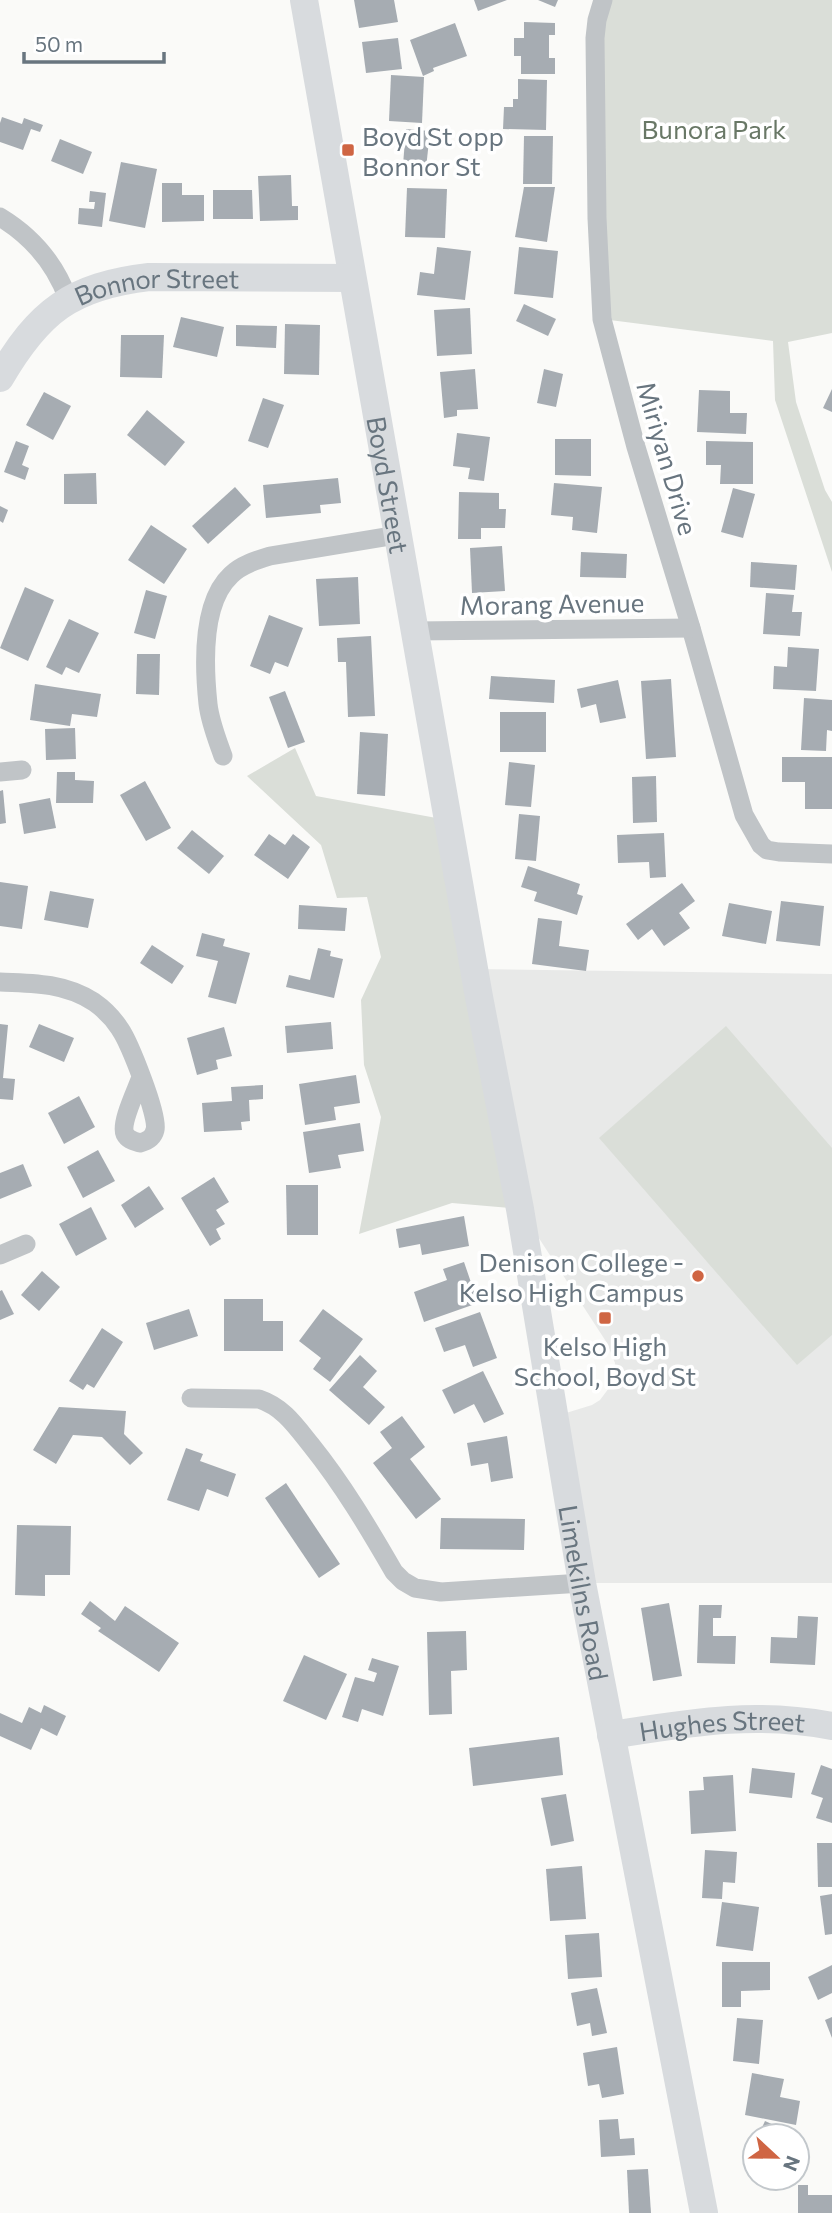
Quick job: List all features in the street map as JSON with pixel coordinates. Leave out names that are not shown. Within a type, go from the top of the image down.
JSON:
[{"type":"main road","name":"Boyd Street","points":[[304,0],[474,969]]},
{"type":"main road","name":"Bonnor Street","points":[[0,378],[30,331],[68,299],[92,288],[149,277],[352,278]]},
{"type":"main road","name":"Limekilns Road","points":[[474,969],[520,1209],[582,1583],[704,2213]]},
{"type":"main road","name":"Hughes Street","points":[[611,1735],[707,1721],[750,1718],[832,1726]]},
{"type":"street","name":"Miriyan Drive","points":[[603,0],[595,38],[597,218],[602,319],[636,447],[744,815],[766,849],[832,854]]},
{"type":"street","points":[[0,217],[34,242],[62,281],[68,299]]},
{"type":"street","points":[[223,757],[208,706],[206,675],[209,617],[217,593],[232,575],[251,562],[270,556],[397,535]]},
{"type":"street","name":"Morang Avenue","points":[[414,631],[691,628]]},
{"type":"street","points":[[0,772],[22,770]]},
{"type":"street","points":[[0,982],[63,987],[96,1003],[121,1030],[141,1077]]},
{"type":"street","points":[[0,1255],[26,1244]]},
{"type":"street","points":[[191,1398],[259,1399],[286,1414],[342,1485],[394,1572],[415,1588],[442,1592],[582,1583]]},
{"type":"shaded area","name":"Denison College - Kelso High Campus","points":[[474,969],[832,974],[832,1583],[582,1583],[553,1417],[600,1400],[612,1384],[615,1363],[607,1343],[520,1209]]},
{"type":"green space","name":"Bunora Park","points":[[603,0],[832,0],[832,333],[788,342],[796,402],[825,490],[832,502],[832,572],[775,400],[773,341],[602,319]]},
{"type":"green space","points":[[295,748],[316,796],[442,819],[520,1209],[452,1203],[359,1234],[381,1117],[364,1065],[361,1000],[381,957],[367,897],[337,898],[321,845],[247,776]]},
{"type":"green space","points":[[726,1026],[832,1148],[832,1335],[797,1365],[599,1138]]},
{"type":"building","points":[[354,0],[394,0],[398,22],[359,28]]},
{"type":"building","points":[[474,0],[507,0],[478,11]]},
{"type":"building","points":[[538,0],[558,0],[555,7]]},
{"type":"building","points":[[524,22],[555,23],[555,35],[549,35],[549,58],[555,58],[555,74],[521,74],[521,56],[514,56],[514,38],[524,38]]},
{"type":"building","points":[[455,23],[467,56],[433,68],[434,71],[423,76],[410,40]]},
{"type":"building","points":[[398,38],[402,69],[366,73],[362,42]]},
{"type":"building","points":[[391,75],[424,77],[422,123],[389,121]]},
{"type":"building","points":[[518,79],[547,80],[546,130],[503,129],[504,107],[513,107],[513,99],[518,99]]},
{"type":"building","points":[[2,117],[22,124],[24,118],[43,125],[40,132],[31,129],[23,150],[0,142]]},
{"type":"building","points":[[406,129],[430,131],[425,178],[402,176]]},
{"type":"building","points":[[524,136],[553,136],[552,184],[523,184]]},
{"type":"building","points":[[60,139],[92,152],[83,174],[51,161]]},
{"type":"building","points":[[121,162],[157,169],[145,228],[109,221]]},
{"type":"building","points":[[291,175],[292,206],[298,206],[298,220],[260,221],[258,176]]},
{"type":"building","points":[[162,183],[182,183],[182,195],[204,195],[204,221],[162,222]]},
{"type":"building","points":[[524,187],[555,187],[547,242],[515,237]]},
{"type":"building","points":[[407,188],[447,189],[445,238],[405,237]]},
{"type":"building","points":[[213,190],[252,190],[253,219],[213,219]]},
{"type":"building","points":[[90,191],[106,193],[102,227],[78,224],[79,208],[94,209],[95,202],[89,202]]},
{"type":"building","points":[[437,247],[471,251],[465,300],[417,295],[420,272],[434,274]]},
{"type":"building","points":[[519,247],[558,251],[553,298],[514,294]]},
{"type":"building","points":[[524,304],[556,319],[548,336],[516,321]]},
{"type":"building","points":[[470,308],[472,354],[437,356],[434,310]]},
{"type":"building","points":[[181,317],[224,327],[217,357],[173,347]]},
{"type":"building","points":[[285,324],[320,325],[319,375],[284,374]]},
{"type":"building","points":[[236,325],[277,326],[276,348],[236,346]]},
{"type":"building","points":[[121,335],[164,335],[162,378],[120,377]]},
{"type":"building","points":[[475,369],[478,409],[457,410],[457,416],[444,418],[440,372]]},
{"type":"building","points":[[544,369],[563,374],[556,407],[537,403]]},
{"type":"building","points":[[832,389],[832,412],[823,408]]},
{"type":"building","points":[[699,390],[730,391],[730,413],[747,413],[746,434],[697,432]]},
{"type":"building","points":[[44,392],[71,406],[53,440],[26,425]]},
{"type":"building","points":[[263,398],[284,405],[268,448],[248,441]]},
{"type":"building","points":[[147,410],[185,442],[165,466],[127,435]]},
{"type":"building","points":[[457,433],[490,437],[484,481],[468,479],[470,468],[453,466]]},
{"type":"building","points":[[555,439],[591,439],[591,476],[555,475]]},
{"type":"building","points":[[16,441],[29,446],[22,465],[29,468],[25,480],[4,472]]},
{"type":"building","points":[[706,441],[753,442],[753,484],[720,484],[721,465],[706,465]]},
{"type":"building","points":[[96,473],[97,504],[64,504],[64,474]]},
{"type":"building","points":[[338,478],[341,503],[320,505],[321,513],[266,518],[263,485]]},
{"type":"building","points":[[554,483],[602,487],[597,533],[572,530],[573,517],[551,515]]},
{"type":"building","points":[[235,487],[251,505],[208,544],[192,526]]},
{"type":"building","points":[[733,488],[755,494],[743,538],[721,532]]},
{"type":"building","points":[[459,492],[499,493],[499,509],[506,509],[505,528],[481,528],[481,539],[458,539]]},
{"type":"building","points":[[0,506],[8,510],[3,523],[0,521]]},
{"type":"building","points":[[151,525],[187,549],[164,584],[128,560]]},
{"type":"building","points":[[502,546],[505,591],[472,593],[470,548]]},
{"type":"building","points":[[581,552],[627,554],[626,578],[580,577]]},
{"type":"building","points":[[751,562],[797,565],[795,590],[750,587]]},
{"type":"building","points":[[358,577],[360,624],[319,626],[316,579]]},
{"type":"building","points":[[25,587],[54,600],[28,661],[0,648]]},
{"type":"building","points":[[146,590],[167,596],[155,639],[134,633]]},
{"type":"building","points":[[766,593],[794,595],[792,612],[802,612],[800,636],[763,634]]},
{"type":"building","points":[[269,615],[303,628],[288,667],[275,662],[270,674],[250,666]]},
{"type":"building","points":[[69,619],[99,633],[79,673],[66,667],[62,675],[46,667]]},
{"type":"building","points":[[371,636],[375,716],[348,717],[346,662],[338,662],[337,638]]},
{"type":"building","points":[[788,647],[819,649],[816,691],[773,689],[774,666],[787,667]]},
{"type":"building","points":[[137,654],[160,654],[159,695],[136,694]]},
{"type":"building","points":[[491,676],[555,680],[554,703],[489,699]]},
{"type":"building","points":[[671,679],[676,757],[646,759],[641,681]]},
{"type":"building","points":[[618,680],[626,718],[600,723],[596,704],[581,708],[577,689]]},
{"type":"building","points":[[35,684],[101,694],[97,717],[72,714],[70,726],[30,720]]},
{"type":"building","points":[[285,691],[305,742],[288,748],[269,697]]},
{"type":"building","points":[[804,698],[832,700],[832,731],[827,730],[826,751],[801,750]]},
{"type":"building","points":[[500,712],[546,712],[546,752],[500,752]]},
{"type":"building","points":[[75,728],[76,759],[46,760],[45,729]]},
{"type":"building","points":[[360,732],[388,734],[385,796],[357,794]]},
{"type":"building","points":[[782,757],[832,757],[832,809],[805,809],[805,782],[782,782]]},
{"type":"building","points":[[509,762],[535,765],[531,807],[505,805]]},
{"type":"building","points":[[57,772],[75,772],[75,780],[94,781],[93,803],[56,803]]},
{"type":"building","points":[[656,776],[657,822],[633,823],[632,777]]},
{"type":"building","points":[[145,781],[171,828],[146,841],[120,795]]},
{"type":"building","points":[[3,790],[6,823],[0,824],[0,791]]},
{"type":"building","points":[[50,798],[56,828],[24,834],[19,804]]},
{"type":"building","points":[[519,814],[540,816],[536,861],[515,859]]},
{"type":"building","points":[[192,830],[224,856],[209,874],[177,848]]},
{"type":"building","points":[[664,833],[666,877],[650,878],[649,862],[618,863],[617,835]]},
{"type":"building","points":[[269,834],[285,845],[293,834],[310,847],[288,879],[254,855]]},
{"type":"building","points":[[528,866],[580,884],[577,894],[583,896],[577,915],[534,901],[537,892],[521,887]]},
{"type":"building","points":[[0,882],[28,886],[22,929],[0,926]]},
{"type":"building","points":[[682,883],[695,901],[679,913],[690,928],[664,946],[652,929],[638,940],[626,924]]},
{"type":"building","points":[[50,891],[94,899],[88,928],[44,920]]},
{"type":"building","points":[[781,901],[824,906],[820,946],[776,941]]},
{"type":"building","points":[[729,903],[772,911],[766,944],[722,936]]},
{"type":"building","points":[[299,905],[347,908],[345,931],[298,929]]},
{"type":"building","points":[[538,918],[562,921],[559,946],[589,950],[586,971],[532,964]]},
{"type":"building","points":[[202,933],[225,939],[223,946],[250,953],[236,1004],[208,997],[218,961],[196,956]]},
{"type":"building","points":[[152,945],[184,966],[172,984],[140,963]]},
{"type":"building","points":[[318,948],[331,951],[330,956],[343,959],[334,998],[286,987],[289,975],[310,980]]},
{"type":"building","points":[[331,1022],[333,1049],[287,1053],[285,1026]]},
{"type":"building","points":[[0,1024],[8,1025],[3,1078],[15,1079],[13,1100],[0,1099]]},
{"type":"building","points":[[39,1024],[74,1038],[64,1062],[29,1047]]},
{"type":"building","points":[[224,1027],[232,1056],[216,1060],[218,1069],[197,1075],[187,1038]]},
{"type":"building","points":[[356,1075],[360,1103],[334,1107],[336,1120],[305,1125],[299,1084]]},
{"type":"building","points":[[263,1085],[263,1099],[249,1100],[250,1121],[241,1122],[242,1130],[204,1132],[202,1103],[232,1101],[231,1087]]},
{"type":"building","points":[[79,1096],[95,1127],[64,1144],[48,1113]]},
{"type":"building","points":[[360,1123],[364,1151],[338,1155],[341,1168],[309,1173],[303,1132]]},
{"type":"building","points":[[98,1150],[115,1181],[83,1198],[67,1167]]},
{"type":"building","points":[[23,1164],[32,1186],[0,1199],[0,1173]]},
{"type":"building","points":[[214,1177],[229,1202],[216,1210],[225,1224],[216,1229],[221,1239],[210,1246],[181,1198]]},
{"type":"building","points":[[286,1185],[318,1185],[318,1235],[287,1235]]},
{"type":"building","points":[[149,1186],[164,1209],[135,1228],[121,1205]]},
{"type":"building","points":[[91,1207],[107,1239],[76,1256],[59,1224]]},
{"type":"building","points":[[464,1216],[469,1246],[422,1255],[420,1244],[399,1248],[396,1229]]},
{"type":"building","points":[[464,1262],[478,1303],[424,1322],[414,1292],[447,1280],[443,1269]]},
{"type":"building","points":[[42,1271],[60,1287],[39,1311],[21,1295]]},
{"type":"building","points":[[2,1290],[14,1314],[0,1320],[0,1291]]},
{"type":"building","points":[[224,1299],[263,1299],[263,1321],[283,1321],[283,1351],[224,1351]]},
{"type":"building","points":[[189,1309],[198,1336],[154,1350],[146,1323]]},
{"type":"building","points":[[323,1309],[363,1339],[330,1382],[313,1369],[321,1358],[299,1341]]},
{"type":"building","points":[[480,1312],[497,1358],[473,1367],[465,1345],[444,1352],[435,1328]]},
{"type":"building","points":[[102,1328],[123,1342],[94,1388],[87,1384],[83,1390],[69,1381]]},
{"type":"building","points":[[360,1355],[377,1371],[363,1387],[385,1407],[369,1425],[329,1390]]},
{"type":"building","points":[[483,1371],[504,1414],[484,1423],[474,1404],[454,1414],[442,1390]]},
{"type":"building","points":[[59,1407],[126,1411],[124,1434],[143,1453],[130,1465],[102,1437],[73,1435],[56,1464],[33,1450]]},
{"type":"building","points":[[402,1416],[425,1447],[410,1459],[441,1499],[416,1519],[373,1463],[392,1448],[380,1432]]},
{"type":"building","points":[[507,1436],[513,1478],[491,1482],[488,1463],[471,1466],[467,1443]]},
{"type":"building","points":[[186,1448],[203,1454],[200,1461],[236,1474],[228,1497],[207,1489],[199,1511],[167,1500]]},
{"type":"building","points":[[286,1483],[340,1564],[319,1578],[265,1498]]},
{"type":"building","points":[[441,1518],[525,1519],[524,1550],[440,1549]]},
{"type":"building","points":[[17,1525],[71,1526],[70,1575],[45,1575],[45,1596],[15,1595]]},
{"type":"building","points":[[90,1601],[115,1621],[125,1606],[179,1643],[159,1672],[98,1631],[101,1628],[81,1614]]},
{"type":"building","points":[[669,1603],[682,1676],[653,1681],[641,1608]]},
{"type":"building","points":[[699,1605],[722,1605],[721,1618],[713,1618],[713,1636],[736,1636],[735,1664],[697,1663]]},
{"type":"building","points":[[798,1616],[818,1617],[815,1665],[770,1663],[771,1637],[797,1638]]},
{"type":"building","points":[[466,1631],[467,1670],[451,1671],[452,1714],[429,1715],[427,1632]]},
{"type":"building","points":[[304,1655],[347,1674],[326,1720],[283,1701]]},
{"type":"building","points":[[372,1658],[399,1666],[383,1716],[362,1709],[358,1722],[342,1717],[355,1677],[374,1682],[377,1673],[368,1670]]},
{"type":"building","points":[[44,1705],[66,1716],[57,1736],[41,1728],[31,1750],[0,1736],[0,1713],[22,1723],[29,1707],[41,1713]]},
{"type":"building","points":[[559,1737],[563,1775],[473,1786],[469,1748]]},
{"type":"building","points":[[821,1765],[832,1769],[832,1823],[816,1818],[823,1798],[811,1794]]},
{"type":"building","points":[[752,1768],[795,1773],[792,1798],[749,1793]]},
{"type":"building","points":[[733,1775],[736,1831],[691,1834],[689,1791],[704,1790],[703,1777]]},
{"type":"building","points":[[566,1794],[574,1841],[551,1846],[541,1798]]},
{"type":"building","points":[[817,1843],[832,1843],[832,1887],[818,1887]]},
{"type":"building","points":[[705,1850],[737,1852],[735,1883],[723,1882],[722,1899],[702,1898]]},
{"type":"building","points":[[582,1866],[586,1919],[550,1921],[546,1869]]},
{"type":"building","points":[[832,1894],[832,1934],[825,1935],[820,1896]]},
{"type":"building","points":[[722,1902],[759,1907],[753,1951],[716,1946]]},
{"type":"building","points":[[599,1933],[602,1977],[568,1979],[565,1935]]},
{"type":"building","points":[[722,1962],[770,1962],[770,1990],[741,1991],[741,2007],[722,2007]]},
{"type":"building","points":[[832,1965],[832,1993],[818,2000],[808,1977]]},
{"type":"building","points":[[597,1988],[607,2033],[592,2036],[590,2023],[577,2026],[571,1993]]},
{"type":"building","points":[[832,2017],[832,2038],[825,2020]]},
{"type":"building","points":[[737,2018],[763,2020],[759,2064],[733,2061]]},
{"type":"building","points":[[617,2047],[624,2094],[602,2098],[599,2084],[588,2086],[583,2053]]},
{"type":"building","points":[[752,2073],[784,2079],[780,2097],[800,2101],[796,2122],[781,2122],[745,2115]]},
{"type":"building","points":[[618,2119],[620,2139],[634,2138],[635,2155],[601,2157],[599,2120]]},
{"type":"building","points":[[648,2169],[651,2213],[629,2213],[627,2170]]},
{"type":"building","points":[[798,2192],[808,2192],[808,2195],[832,2195],[832,2213],[798,2213]]},
{"type":"place","name":"Boyd St opp Bonnor St","points":[[348,150]]},
{"type":"place","name":"Denison College - Kelso High Campus","points":[[698,1276]]},
{"type":"place","name":"Kelso High School, Boyd St","points":[[605,1318]]}]
